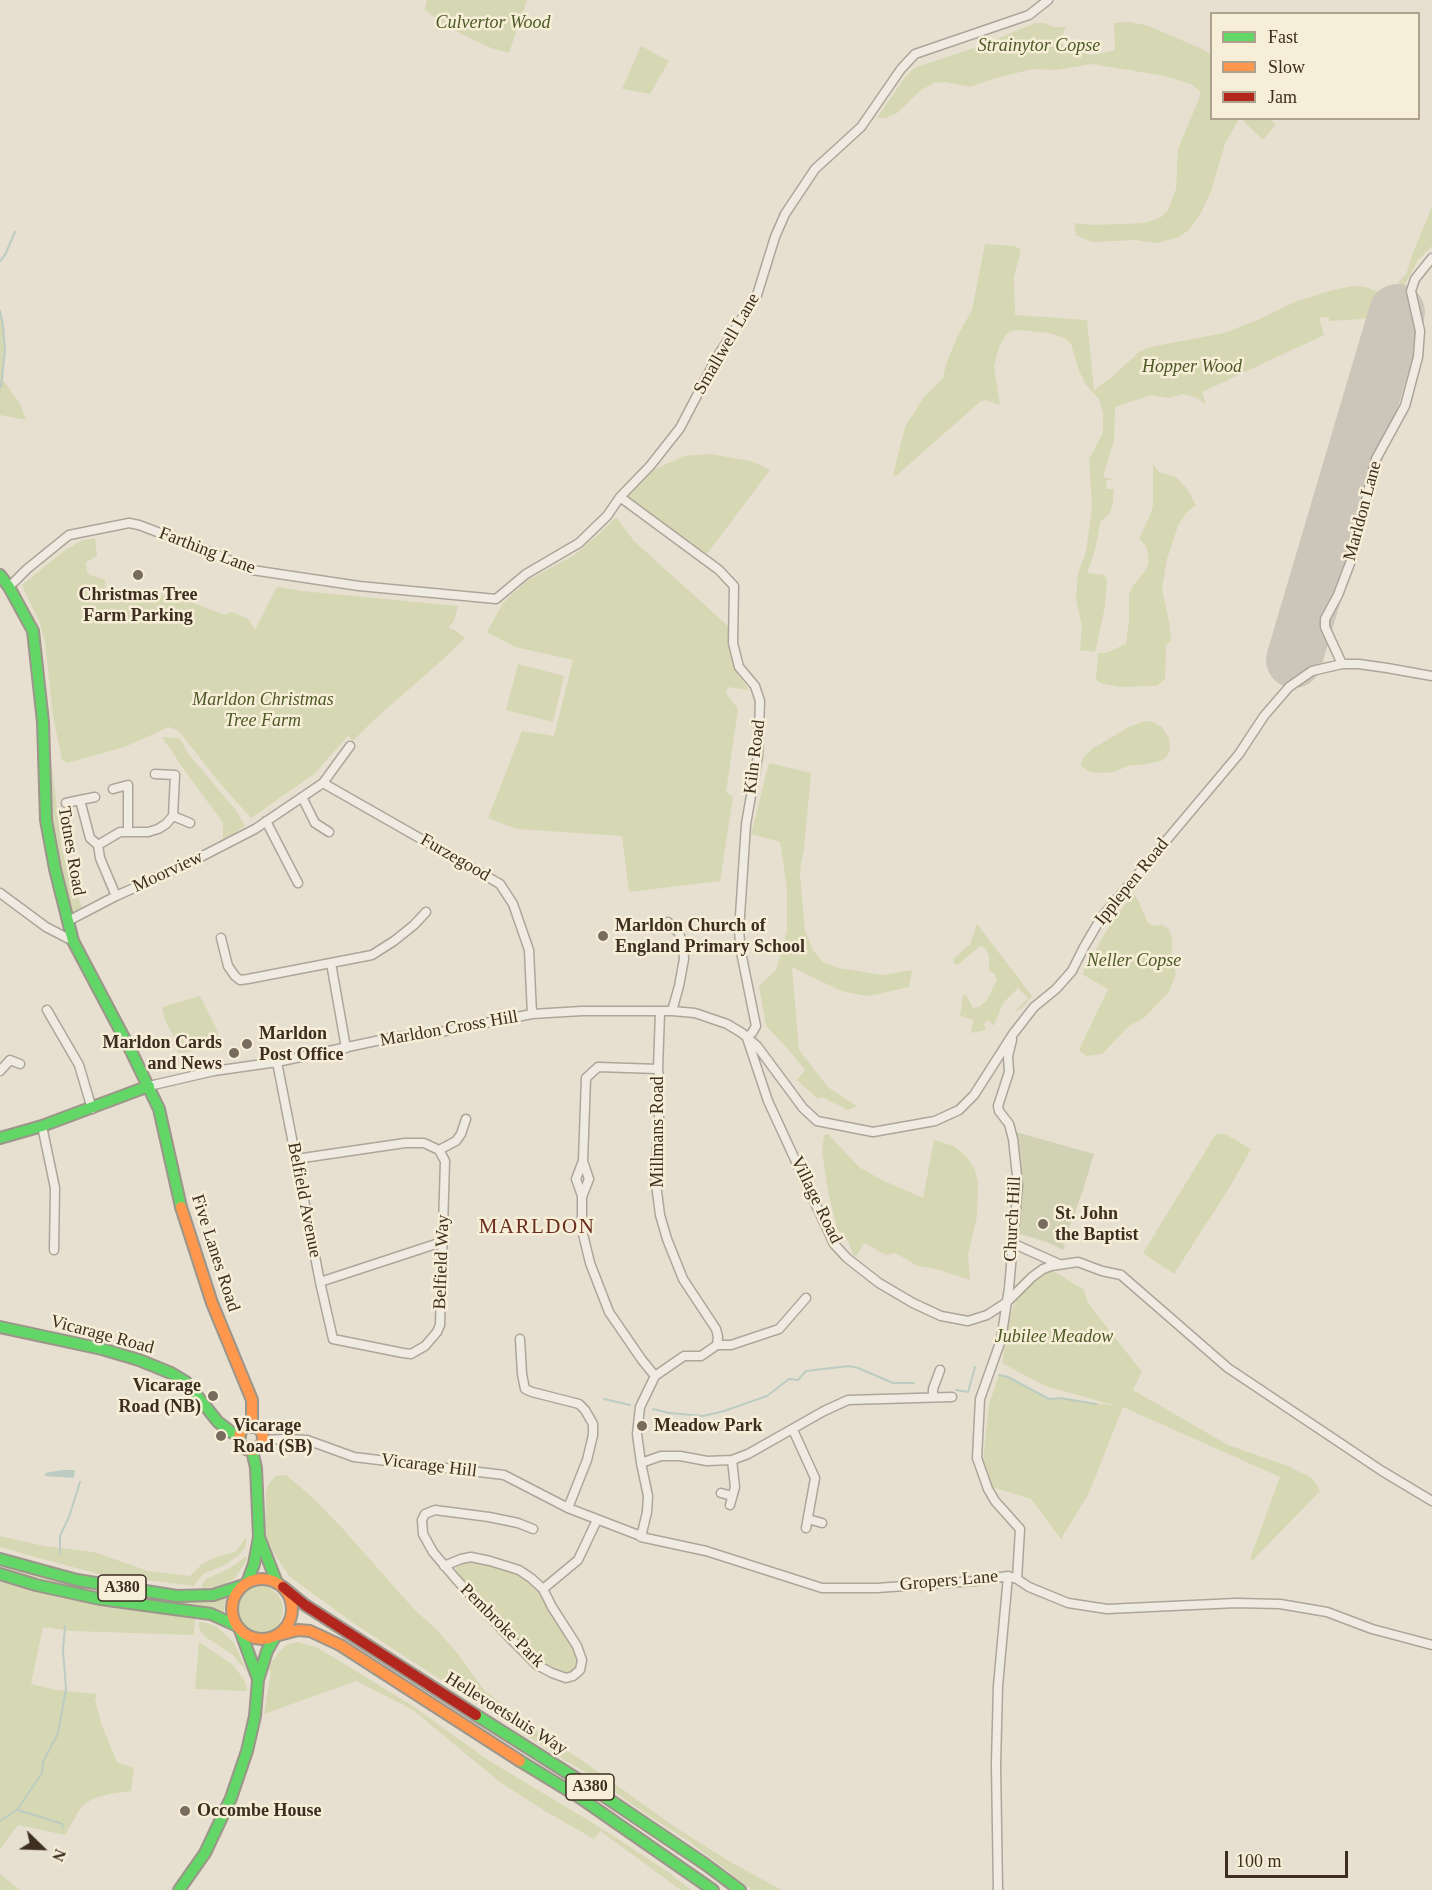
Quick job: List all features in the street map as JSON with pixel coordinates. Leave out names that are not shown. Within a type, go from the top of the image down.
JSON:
[{"type":"main road","name":"Totnes Road","points":[[0,575],[28,620],[34,637],[43,722],[46,820],[55,869],[73,941],[149,1086]]},
{"type":"main road","points":[[0,1138],[92,1109],[149,1086]]},
{"type":"main road","name":"Five Lanes Road","points":[[149,1086],[159,1109],[183,1216],[196,1257],[212,1303],[252,1400],[252,1427]]},
{"type":"main road","name":"Vicarage Road","points":[[0,1327],[102,1349],[171,1373],[186,1382],[218,1422],[240,1436]]},
{"type":"main road","points":[[252,1427],[261,1432],[262,1440],[259,1447],[252,1450],[242,1446],[240,1436],[243,1430],[252,1427]]},
{"type":"main road","points":[[252,1450],[256,1468],[259,1537],[254,1564],[246,1584],[236,1594],[231,1611],[258,1680]]},
{"type":"main road","points":[[179,1890],[205,1853],[231,1798],[247,1751],[255,1716],[258,1680],[267,1651],[289,1624],[293,1609],[259,1537]]},
{"type":"main road","name":"A380","points":[[0,1559],[76,1580],[177,1596],[213,1595],[246,1584]]},
{"type":"main road","name":"A380","points":[[0,1574],[36,1585],[100,1599],[211,1614],[238,1628]]},
{"type":"main road","points":[[246,1584],[261,1579],[280,1585]]},
{"type":"main road","name":"Hellevoetsluis Way","points":[[280,1585],[305,1605],[503,1734],[601,1794],[740,1890]]},
{"type":"main road","points":[[238,1628],[255,1639],[264,1640],[277,1636]]},
{"type":"main road","name":"Hellevoetsluis Way","points":[[277,1636],[298,1630],[310,1631],[340,1645],[473,1732],[579,1797],[713,1890]]},
{"type":"street","name":"Smallwell Lane","points":[[496,599],[526,574],[579,543],[607,516],[620,497],[680,428],[717,357],[757,295],[775,237],[785,214],[804,183],[815,169],[861,127],[890,84],[915,54],[1029,15],[1048,0]]},
{"type":"street","name":"Marldon Lane","points":[[1342,664],[1325,627],[1325,619],[1338,595],[1352,558],[1376,459],[1405,406],[1418,357],[1420,331],[1411,291],[1415,279],[1432,258]]},
{"type":"street","name":"Kiln Road","points":[[620,497],[719,570],[734,586],[734,643],[738,667],[755,686],[760,701],[758,756],[746,824],[739,931],[756,1026],[747,1037]]},
{"type":"street","name":"Farthing Lane","points":[[9,587],[27,569],[69,536],[129,523],[210,552],[252,570],[359,586],[496,599]]},
{"type":"street","name":"Ipplepen Road","points":[[747,1037],[757,1046],[802,1108],[817,1120],[873,1132],[935,1121],[958,1110],[974,1095],[1013,1034],[1034,1007],[1056,989],[1072,971],[1101,918],[1239,754],[1264,716],[1289,687],[1312,671],[1342,664],[1359,664],[1432,676]]},
{"type":"street","points":[[323,783],[350,746]]},
{"type":"street","points":[[98,844],[120,832],[148,832],[158,829],[173,816],[174,775],[155,774]]},
{"type":"street","name":"Moorview","points":[[68,921],[116,896],[187,864],[266,821],[323,783]]},
{"type":"street","name":"Furzegood","points":[[323,783],[500,884],[513,904],[529,950],[532,1014]]},
{"type":"street","points":[[113,789],[128,785],[129,831]]},
{"type":"street","points":[[66,803],[95,797]]},
{"type":"street","points":[[302,797],[315,823],[329,832]]},
{"type":"street","points":[[81,800],[90,838],[98,844],[100,858],[116,896]]},
{"type":"street","points":[[173,816],[190,823]]},
{"type":"street","points":[[266,821],[298,883]]},
{"type":"street","points":[[0,893],[46,927],[73,941]]},
{"type":"street","points":[[221,938],[228,966],[240,980],[372,955],[394,941],[426,912]]},
{"type":"street","points":[[668,922],[679,933],[684,959],[672,1011]]},
{"type":"street","points":[[331,963],[346,1047]]},
{"type":"street","points":[[47,1010],[80,1065],[92,1109]]},
{"type":"street","name":"Marldon Cross Hill","points":[[149,1086],[214,1071],[277,1062],[390,1038],[440,1032],[532,1014],[582,1011],[695,1013],[726,1024],[747,1037]]},
{"type":"street","name":"Millmans Road","points":[[660,1012],[659,1108],[655,1176],[660,1215],[683,1279],[716,1329],[717,1345]]},
{"type":"street","name":"Church Hill","points":[[998,1890],[996,1764],[998,1686],[1020,1529],[995,1501],[988,1489],[977,1458],[980,1399],[1002,1340],[1018,1188],[1015,1151],[1009,1124],[998,1106],[1009,1072],[1008,1056],[1013,1034]]},
{"type":"street","name":"Village Road","points":[[747,1037],[768,1101],[834,1244],[847,1258],[879,1283],[941,1316],[968,1321],[987,1315],[1007,1302],[1043,1269],[1059,1264]]},
{"type":"street","points":[[0,1071],[10,1060],[20,1064]]},
{"type":"street","name":"Belfield Avenue","points":[[277,1062],[333,1339]]},
{"type":"street","points":[[655,1376],[624,1336],[609,1312],[598,1287],[582,1230],[582,1197],[576,1179],[583,1161],[586,1078],[598,1067],[658,1069]]},
{"type":"street","points":[[296,1159],[405,1143],[424,1143],[440,1150],[456,1141],[461,1134],[465,1119]]},
{"type":"street","points":[[42,1126],[55,1188],[54,1250]]},
{"type":"street","name":"Belfield Way","points":[[333,1339],[411,1354],[432,1340],[440,1325],[445,1161],[440,1150]]},
{"type":"street","points":[[320,1282],[442,1242]]},
{"type":"street","points":[[1012,1243],[1059,1264],[1082,1263],[1121,1275],[1228,1368],[1382,1471],[1432,1501]]},
{"type":"street","points":[[667,1544],[641,1537],[648,1496],[637,1434],[640,1407],[655,1376],[684,1356],[702,1356],[717,1345],[731,1346],[779,1329],[806,1298]]},
{"type":"street","points":[[520,1339],[525,1389],[579,1404],[593,1424],[593,1435],[587,1460],[568,1508]]},
{"type":"street","points":[[933,1397],[933,1389],[940,1370]]},
{"type":"street","points":[[641,1463],[660,1456],[680,1456],[707,1461],[732,1460],[748,1454],[848,1400],[952,1397]]},
{"type":"street","points":[[793,1430],[809,1462],[814,1478],[806,1523],[822,1523]]},
{"type":"street","name":"Vicarage Hill","points":[[262,1440],[286,1438],[307,1440],[354,1457],[504,1475],[568,1508],[641,1537]]},
{"type":"street","points":[[721,1494],[731,1501],[735,1486],[732,1460]]},
{"type":"street","name":"Pembroke Park","points":[[444,1566],[471,1557],[519,1570],[531,1578],[543,1589],[552,1608],[577,1646],[582,1660],[580,1670],[573,1676],[566,1678],[537,1665],[510,1638],[444,1566],[433,1552],[423,1534],[422,1520],[425,1514],[435,1510],[489,1517],[518,1523],[533,1530]]},
{"type":"street","points":[[543,1589],[578,1560],[593,1518]]},
{"type":"street","name":"Gropers Lane","points":[[641,1537],[706,1551],[822,1588],[878,1588],[1012,1577],[1029,1587],[1068,1603],[1107,1609],[1236,1603],[1280,1604],[1327,1612],[1372,1629],[1432,1645]]},
{"type":"green space","name":"Culvertor Wood","points":[[427,0],[527,0],[509,53],[491,48],[451,29],[425,10]]},
{"type":"green space","name":"Strainytor Copse","points":[[1129,22],[1146,25],[1210,54],[1210,120],[1238,120],[1225,144],[1211,191],[1201,213],[1188,231],[1176,238],[1156,243],[1136,240],[1092,242],[1076,235],[1074,223],[1093,225],[1145,223],[1161,217],[1168,210],[1176,189],[1178,149],[1200,96],[1200,91],[1191,84],[1160,75],[1091,64],[1056,70],[1032,69],[971,87],[945,82],[934,83],[921,90],[897,113],[886,118],[877,118],[903,80],[917,67],[983,45],[1035,23],[1066,27],[1060,41],[1066,49],[1092,55],[1115,50],[1114,23]]},
{"type":"green space","points":[[641,46],[669,61],[650,94],[622,89]]},
{"type":"green space","points":[[1242,120],[1270,120],[1276,124],[1263,140]]},
{"type":"green space","points":[[1432,207],[1432,246],[1418,260],[1403,288],[1398,282],[1406,275]]},
{"type":"green space","name":"Hopper Wood","points":[[985,244],[1015,246],[1020,249],[1014,277],[1015,315],[1087,320],[1094,390],[1139,352],[1150,347],[1224,333],[1295,302],[1329,291],[1352,286],[1365,287],[1383,293],[1391,302],[1385,314],[1361,319],[1330,321],[1328,317],[1319,318],[1324,335],[1202,392],[1206,405],[1197,398],[1183,394],[1169,398],[1151,395],[1115,407],[1114,440],[1103,477],[1114,480],[1107,480],[1106,489],[1114,489],[1113,503],[1110,513],[1100,522],[1095,550],[1087,573],[1104,575],[1107,580],[1105,607],[1095,652],[1080,650],[1082,628],[1076,598],[1078,573],[1086,552],[1092,507],[1089,459],[1103,433],[1103,413],[1099,399],[1086,385],[1079,371],[1071,344],[1064,338],[1049,333],[1011,331],[999,347],[994,366],[1000,405],[985,400],[981,401],[896,476],[893,475],[905,427],[924,397],[943,378],[957,337],[972,310]]},
{"type":"green space","points":[[0,311],[5,350],[3,380],[20,404],[26,420],[0,415]]},
{"type":"green space","points":[[710,454],[751,461],[770,470],[707,554],[627,497],[651,471],[684,456]]},
{"type":"green space","points":[[1153,465],[1159,472],[1176,477],[1187,489],[1196,505],[1186,513],[1178,526],[1167,559],[1162,589],[1171,640],[1166,646],[1165,679],[1157,686],[1119,687],[1098,682],[1096,679],[1098,653],[1106,653],[1126,644],[1129,595],[1149,563],[1147,549],[1139,539],[1153,505]]},
{"type":"green space","points":[[616,517],[634,541],[729,627],[730,652],[737,673],[749,690],[727,687],[726,693],[738,709],[726,792],[733,797],[720,881],[629,892],[622,836],[517,829],[488,818],[522,731],[554,736],[573,660],[515,647],[487,632],[503,603],[528,580],[573,556]]},
{"type":"green space","name":"Marldon Christmas Tree Farm","points":[[95,538],[97,556],[86,562],[87,572],[105,580],[106,598],[167,595],[224,615],[232,612],[248,619],[255,630],[277,587],[458,606],[454,621],[449,626],[465,638],[353,741],[348,736],[314,774],[251,818],[217,780],[179,731],[169,727],[127,746],[68,763],[62,760],[53,716],[45,642],[39,621],[22,585],[65,550],[83,540]]},
{"type":"green space","points":[[518,664],[564,676],[553,722],[506,710]]},
{"type":"green space","points":[[1144,721],[1153,722],[1162,727],[1169,738],[1170,749],[1161,761],[1131,765],[1104,773],[1090,772],[1081,766],[1081,762],[1092,749],[1127,728]]},
{"type":"green space","points":[[162,737],[179,738],[190,756],[235,809],[245,826],[223,841],[223,823]]},
{"type":"green space","points":[[769,763],[811,773],[800,876],[805,930],[813,950],[823,962],[838,968],[883,975],[912,970],[909,987],[866,996],[841,991],[792,967],[799,1050],[829,1088],[857,1106],[848,1110],[822,1097],[818,1099],[797,1080],[805,1070],[766,1026],[759,986],[776,970],[787,931],[787,888],[780,842],[751,834]]},
{"type":"green space","points":[[52,766],[62,851],[82,908],[70,915],[51,831],[47,770]]},
{"type":"green space","name":"Neller Copse","points":[[1133,893],[1148,923],[1153,926],[1162,925],[1169,929],[1176,975],[1168,993],[1145,1017],[1129,1026],[1102,1054],[1086,1056],[1079,1050],[1108,989],[1082,974],[1108,928]]},
{"type":"green space","points":[[977,924],[1032,996],[1022,1008],[1014,1012],[1028,998],[1018,988],[1004,1002],[993,1026],[989,1020],[983,1023],[986,1030],[971,1033],[973,1020],[960,1016],[963,995],[966,995],[973,1008],[979,1007],[986,1001],[997,980],[995,974],[989,971],[989,955],[984,947],[980,946],[955,965],[953,959],[970,944]]},
{"type":"green space","points":[[200,996],[217,1030],[219,1042],[202,1050],[178,1053],[162,1007]]},
{"type":"green space","points":[[1016,1132],[1094,1154],[1063,1244],[1065,1246],[1063,1250],[1014,1232],[1020,1179]]},
{"type":"green space","points":[[828,1134],[859,1167],[923,1198],[934,1140],[954,1146],[968,1158],[975,1170],[978,1183],[977,1216],[968,1255],[970,1280],[918,1266],[895,1253],[886,1255],[864,1243],[854,1256],[848,1241],[837,1229],[828,1191],[822,1152],[824,1135]]},
{"type":"green space","points":[[1216,1134],[1225,1134],[1251,1149],[1231,1185],[1174,1274],[1143,1253]]},
{"type":"green space","name":"Jubilee Meadow","points":[[1052,1270],[1084,1290],[1088,1303],[1142,1372],[1133,1390],[1228,1445],[1285,1465],[1312,1478],[1320,1491],[1253,1560],[1250,1559],[1280,1477],[1123,1407],[1089,1493],[1061,1539],[1031,1499],[989,1486],[983,1460],[989,1404],[999,1375],[1008,1377],[1049,1399],[1060,1398],[1117,1406],[1045,1386],[1002,1363],[1010,1315],[1017,1298],[1041,1274]]},
{"type":"green space","points":[[286,1475],[311,1496],[414,1609],[438,1631],[484,1690],[544,1736],[675,1827],[732,1863],[782,1890],[752,1890],[690,1842],[594,1777],[564,1760],[352,1622],[289,1576],[265,1537],[267,1487],[275,1476]]},
{"type":"green space","points":[[0,1536],[44,1546],[94,1552],[148,1571],[190,1576],[202,1564],[236,1551],[247,1536],[245,1548],[239,1555],[225,1565],[203,1574],[194,1586],[99,1574],[0,1547]]},
{"type":"green space","points":[[246,1556],[245,1563],[235,1578],[216,1587],[202,1588],[206,1579],[230,1568]]},
{"type":"green space","points":[[473,1562],[490,1564],[530,1580],[572,1644],[578,1657],[575,1671],[568,1673],[555,1670],[541,1662],[455,1572],[457,1566]]},
{"type":"green space","points":[[0,1568],[225,1598],[224,1613],[79,1589]]},
{"type":"green space","points":[[0,1581],[103,1607],[195,1617],[194,1635],[71,1631],[43,1627],[31,1684],[56,1690],[97,1694],[95,1700],[102,1726],[117,1762],[134,1768],[131,1791],[92,1799],[81,1807],[65,1835],[18,1825],[0,1849]]},
{"type":"green space","points":[[258,1585],[276,1592],[283,1610],[276,1628],[258,1635],[240,1628],[233,1610],[240,1592]]},
{"type":"green space","points":[[199,1622],[217,1627],[234,1643],[248,1673],[232,1654],[205,1637],[199,1629]]},
{"type":"green space","points":[[199,1642],[233,1665],[245,1681],[247,1691],[195,1689]]},
{"type":"green space","points":[[298,1642],[318,1648],[413,1706],[488,1760],[606,1831],[691,1890],[681,1890],[600,1831],[594,1839],[550,1814],[501,1783],[413,1710],[356,1681],[264,1714],[271,1671],[267,1668],[288,1644]]},
{"type":"green space","points":[[0,1874],[19,1889],[20,1890],[0,1890]]},
{"type":"shaded area","points":[[75,1470],[74,1478],[45,1476],[45,1473]]},
{"type":"waterway","points":[[0,261],[15,232]]},
{"type":"waterway","points":[[0,311],[5,350],[1,387]]},
{"type":"waterway","points":[[653,1409],[703,1416],[767,1396],[789,1379],[798,1380],[806,1371],[849,1366],[893,1383],[914,1383]]},
{"type":"waterway","points":[[956,1390],[968,1392],[975,1367]]},
{"type":"waterway","points":[[999,1375],[1008,1377],[1049,1399],[1060,1398],[1096,1404]]},
{"type":"waterway","points":[[604,1399],[630,1405]]},
{"type":"waterway","points":[[60,1554],[60,1536],[69,1517],[80,1482]]},
{"type":"waterway","points":[[0,1821],[17,1810],[42,1773],[43,1762],[58,1733],[66,1689],[63,1650],[65,1626]]},
{"type":"waterway","points":[[17,1810],[62,1824],[63,1827]]},
{"type":"runway","points":[[1294,660],[1397,312]]},
{"type":"traffic: fast","points":[[0,575],[33,631],[43,722],[46,820],[55,869],[73,941],[159,1109],[181,1207]]},
{"type":"traffic: fast","points":[[0,1138],[42,1126],[149,1086]]},
{"type":"traffic: fast","points":[[0,1327],[102,1349],[171,1373],[186,1382],[218,1422],[240,1436]]},
{"type":"traffic: fast","points":[[247,1583],[254,1564],[259,1537],[256,1468],[252,1450]]},
{"type":"traffic: fast","points":[[259,1537],[277,1583]]},
{"type":"traffic: fast","points":[[0,1559],[77,1580],[177,1596],[213,1595],[244,1585]]},
{"type":"traffic: fast","points":[[0,1574],[36,1585],[100,1599],[211,1614],[235,1625]]},
{"type":"traffic: fast","points":[[240,1630],[258,1679]]},
{"type":"traffic: fast","points":[[179,1890],[205,1853],[231,1798],[247,1751],[255,1716],[258,1680],[267,1651],[275,1637]]},
{"type":"traffic: fast","points":[[476,1715],[601,1794],[740,1890]]},
{"type":"traffic: fast","points":[[520,1761],[579,1797],[713,1890]]},
{"type":"traffic: slow","points":[[181,1207],[212,1303],[252,1400],[252,1427]]},
{"type":"traffic: slow","points":[[251,1426],[259,1430],[263,1438],[259,1446],[251,1450],[243,1446],[239,1438],[243,1430],[251,1426]]},
{"type":"traffic: slow","points":[[256,1579],[268,1579],[279,1584],[287,1592],[292,1609],[290,1621],[279,1634],[268,1639],[256,1639],[245,1634],[237,1626],[232,1615],[232,1603],[237,1592],[245,1584],[256,1579]]},
{"type":"traffic: slow","points":[[279,1635],[298,1630],[310,1631],[340,1645],[520,1761]]},
{"type":"traffic: jam","points":[[283,1587],[305,1605],[476,1715]]},
{"type":"place","name":"Christmas Tree Farm Parking","points":[[138,575]]},
{"type":"place","name":"Marldon Church of England Primary School","points":[[603,936]]},
{"type":"place","name":"Marldon Post Office","points":[[247,1044]]},
{"type":"place","name":"Marldon Cards and News","points":[[234,1053]]},
{"type":"place","name":"St. John the Baptist","points":[[1043,1224]]},
{"type":"place","name":"Vicarage Road (NB)","points":[[213,1396]]},
{"type":"place","name":"Meadow Park","points":[[642,1426]]},
{"type":"place","name":"Vicarage Road (SB)","points":[[221,1436]]},
{"type":"place","name":"Occombe House","points":[[185,1811]]},
{"type":"district","name":"MARLDON","points":[[537,1227]]}]
